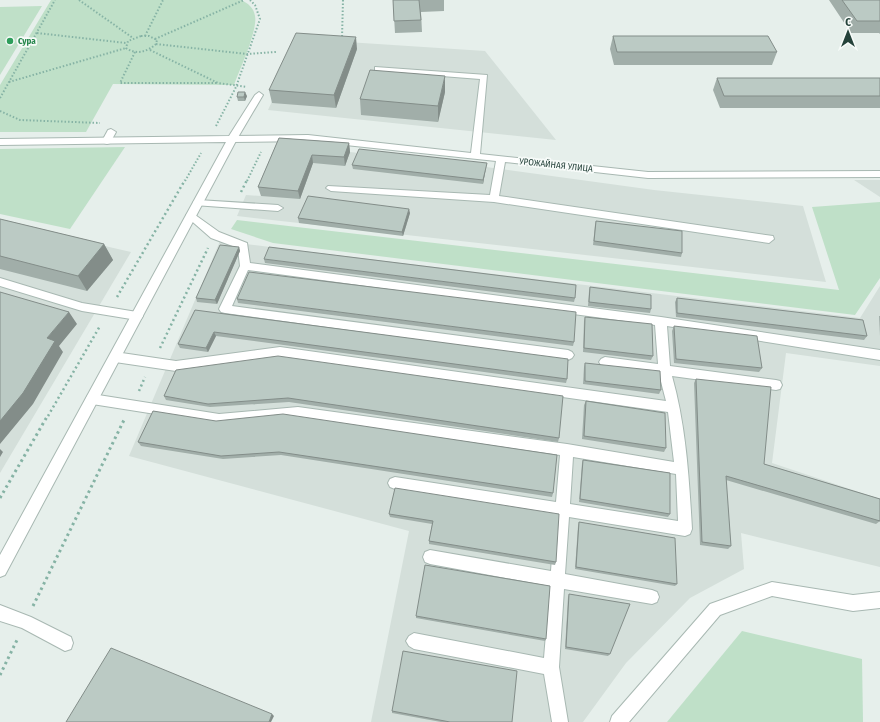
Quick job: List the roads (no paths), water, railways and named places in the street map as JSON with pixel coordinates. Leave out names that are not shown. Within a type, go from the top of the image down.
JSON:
[{"type":"street","points":[[378,69],[484,78],[475,156]]},
{"type":"street","points":[[0,570],[232,139],[258,95]]},
{"type":"street","points":[[107,141],[111,132]]},
{"type":"street","name":"УРОЖАЙНАЯ УЛИЦА","points":[[0,142],[308,138],[648,175],[880,174]]},
{"type":"street","points":[[494,199],[501,159]]},
{"type":"street","points":[[332,188],[494,199],[769,239]]},
{"type":"street","points":[[198,203],[235,204],[278,208]]},
{"type":"street","points":[[191,215],[214,235],[243,246],[245,266],[225,309],[568,355]]},
{"type":"street","points":[[245,266],[661,321],[880,355]]},
{"type":"street","points":[[0,282],[82,307],[137,316]]},
{"type":"street","points":[[394,483],[685,529],[682,469],[674,407],[664,370],[661,321]]},
{"type":"street","points":[[115,357],[176,366],[280,352],[674,407]]},
{"type":"street","points":[[605,362],[776,385]]},
{"type":"street","points":[[92,399],[219,419],[298,412],[567,450],[682,469]]},
{"type":"street","points":[[560,722],[551,667],[567,450]]},
{"type":"street","points":[[430,557],[652,597]]},
{"type":"street","points":[[618,722],[715,609],[772,589],[853,602],[880,600]]},
{"type":"street","points":[[0,613],[26,622],[65,643]]},
{"type":"street","points":[[414,641],[551,667]]},
{"type":"place","name":"Сура","points":[[10,41]]}]
